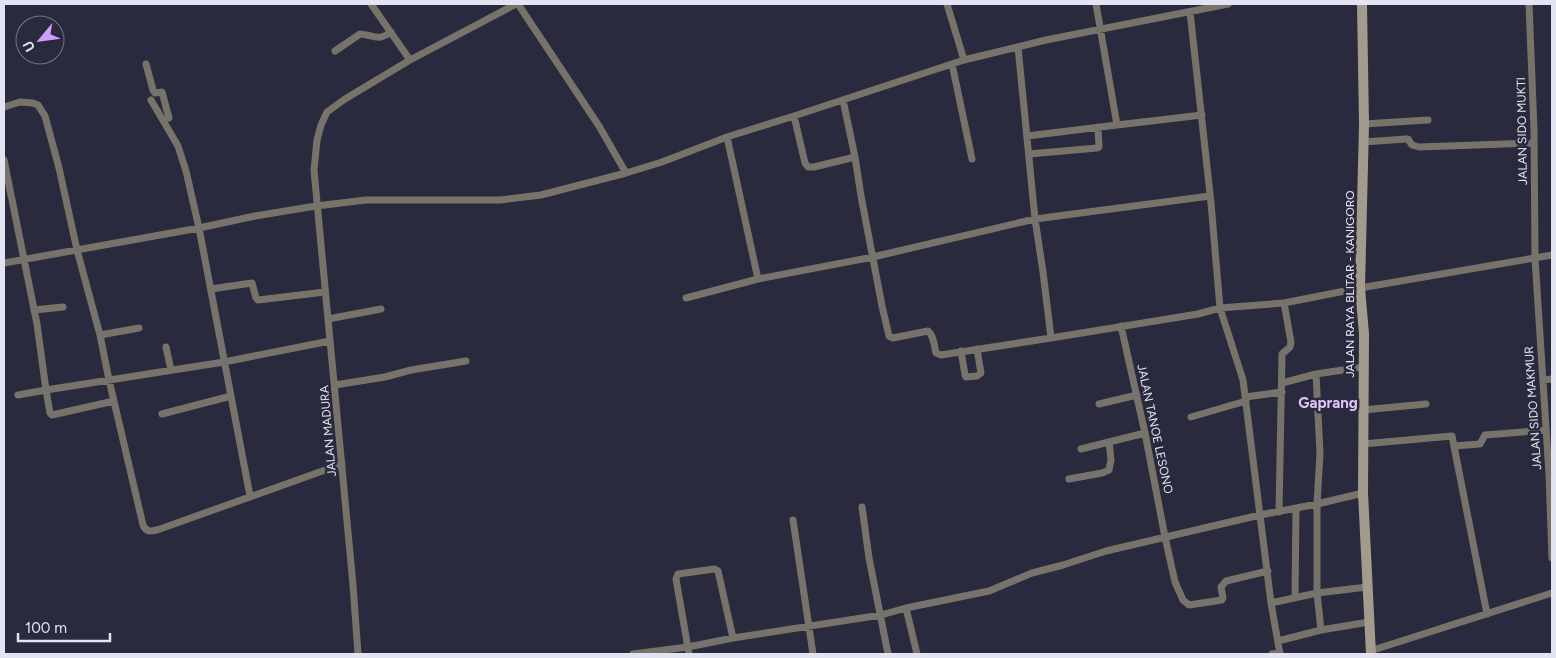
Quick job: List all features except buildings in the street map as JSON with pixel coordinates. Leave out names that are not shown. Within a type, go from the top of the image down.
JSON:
[{"type":"main road","name":"JALAN RAYA BLITAR - KANIGORO","points":[[1362,4],[1364,124],[1360,288],[1364,334],[1362,493],[1371,653]]},
{"type":"street","points":[[371,4],[410,60]]},
{"type":"street","points":[[517,4],[599,126],[626,173]]},
{"type":"street","name":"JALAN MADURA","points":[[358,654],[356,611],[335,385],[316,206],[314,170],[321,125],[327,112],[345,100],[410,60],[517,4]]},
{"type":"street","points":[[947,4],[964,60]]},
{"type":"street","points":[[1096,4],[1117,125]]},
{"type":"street","points":[[4,263],[316,206],[366,200],[500,200],[541,195],[662,162],[727,137],[964,60],[1101,29],[1228,4]]},
{"type":"street","name":"JALAN SIDO MUKTI","points":[[1529,4],[1534,143],[1535,258]]},
{"type":"street","points":[[1190,12],[1202,115],[1220,308],[1243,380],[1271,603],[1278,641],[1277,654]]},
{"type":"street","points":[[335,51],[360,34],[377,38],[384,37],[391,32]]},
{"type":"street","points":[[1018,47],[1035,219],[1052,338]]},
{"type":"street","points":[[146,64],[153,90],[155,92],[162,92],[169,118]]},
{"type":"street","points":[[952,64],[972,159]]},
{"type":"street","points":[[151,100],[178,146],[186,171],[199,228],[250,496]]},
{"type":"street","points":[[843,100],[889,336],[893,338],[928,331],[931,334],[937,354],[1052,338],[1198,314],[1220,308],[1284,303],[1552,255]]},
{"type":"street","points":[[4,107],[20,102],[35,103],[42,109],[45,116],[59,168],[76,250],[100,335],[143,525],[147,531],[160,529],[342,464]]},
{"type":"street","points":[[1027,136],[1202,115]]},
{"type":"street","points":[[794,116],[805,163],[808,167],[855,157]]},
{"type":"street","points":[[1364,124],[1428,120]]},
{"type":"street","points":[[1029,154],[1097,148],[1100,144],[1098,128]]},
{"type":"street","points":[[727,137],[758,280]]},
{"type":"street","points":[[1363,142],[1408,139],[1412,145],[1419,147],[1534,143]]},
{"type":"street","points":[[4,160],[34,310],[50,412],[52,416],[114,401]]},
{"type":"street","points":[[686,298],[758,280],[1035,219],[1210,196]]},
{"type":"street","name":"JALAN SIDO MAKMUR","points":[[1535,258],[1552,558]]},
{"type":"street","points":[[211,289],[252,283],[258,300],[325,292]]},
{"type":"street","points":[[1279,512],[1282,353],[1290,347],[1291,342],[1284,303]]},
{"type":"street","points":[[34,310],[62,307]]},
{"type":"street","points":[[328,319],[381,309]]},
{"type":"street","name":"JALAN TANOE LESONO","points":[[1121,326],[1175,582],[1182,600],[1187,604],[1222,600],[1221,587],[1226,581],[1268,571]]},
{"type":"street","points":[[100,335],[139,328]]},
{"type":"street","points":[[18,395],[224,362],[330,341]]},
{"type":"street","points":[[166,347],[170,370]]},
{"type":"street","points":[[961,351],[966,377],[977,376],[981,373],[977,349]]},
{"type":"street","points":[[335,385],[466,361]]},
{"type":"street","points":[[1282,383],[1316,374],[1363,367]]},
{"type":"street","points":[[1316,374],[1320,454],[1316,504],[1317,593],[1321,630]]},
{"type":"street","points":[[1542,380],[1552,379]]},
{"type":"street","points":[[1191,417],[1246,399],[1282,392]]},
{"type":"street","points":[[1099,404],[1137,395]]},
{"type":"street","points":[[162,414],[231,396]]},
{"type":"street","points":[[1363,410],[1426,404]]},
{"type":"street","points":[[1454,446],[1481,444],[1485,435],[1546,430]]},
{"type":"street","points":[[1081,449],[1145,433]]},
{"type":"street","points":[[1363,444],[1450,435],[1452,437],[1487,614]]},
{"type":"street","points":[[1069,479],[1102,473],[1108,470],[1110,460],[1109,442]]},
{"type":"street","points":[[633,654],[688,651],[733,638],[881,615],[989,591],[1032,573],[1106,551],[1362,493]]},
{"type":"street","points":[[862,507],[888,654]]},
{"type":"street","points":[[1295,598],[1296,508]]},
{"type":"street","points":[[793,520],[813,654]]},
{"type":"street","points":[[688,651],[676,579],[679,574],[714,568],[718,571],[733,638]]},
{"type":"street","points":[[1271,603],[1317,593],[1367,587]]},
{"type":"street","points":[[1371,653],[1552,593]]},
{"type":"street","points":[[906,608],[917,654]]},
{"type":"street","points":[[1278,641],[1321,630],[1369,622]]},
{"type":"district","name":"Gaprang","points":[[1328,403]]}]
